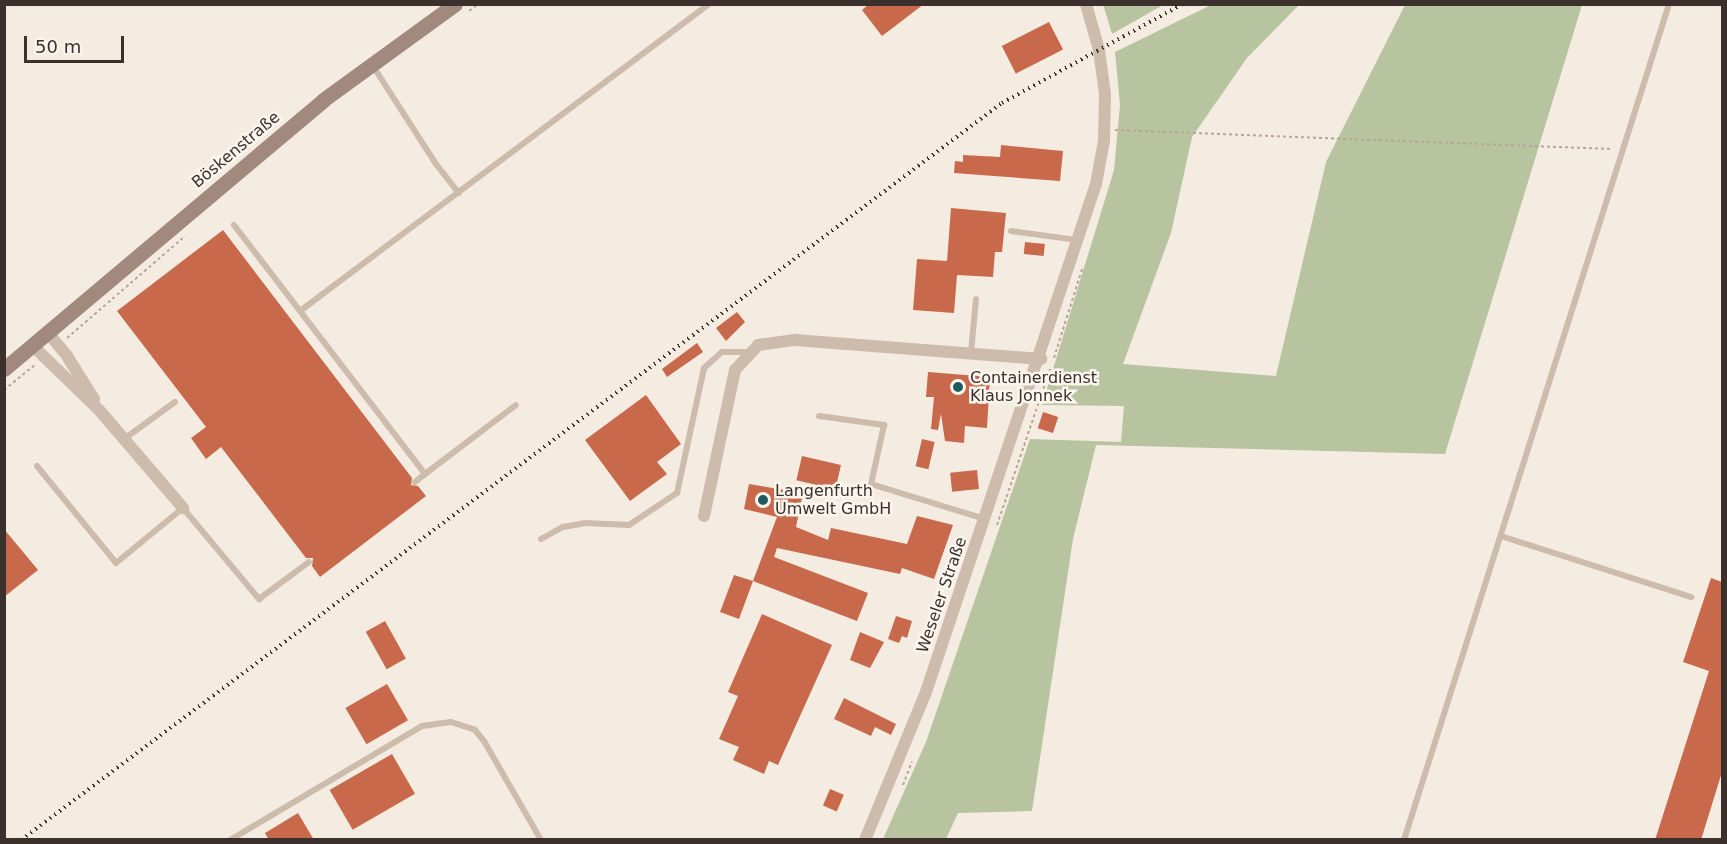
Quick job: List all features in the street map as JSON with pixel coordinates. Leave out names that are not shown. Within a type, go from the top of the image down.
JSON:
[{"type":"main road","name":"Böskenstraße","points":[[4,369],[38,352],[371,63],[459,9]]},
{"type":"street","name":"Weseler Straße","points":[[865,840],[912,731],[1041,358],[1096,184],[1105,130],[1102,68],[1086,4]]},
{"type":"street","points":[[53,339],[100,411]]},
{"type":"street","points":[[704,516],[735,370],[748,352],[770,341],[795,340],[1041,358]]},
{"type":"street","points":[[38,352],[100,411],[183,508]]},
{"type":"lane","points":[[300,311],[709,4]]},
{"type":"lane","points":[[1404,840],[1669,4]]},
{"type":"lane","points":[[371,63],[435,164],[459,193]]},
{"type":"lane","points":[[234,225],[425,474]]},
{"type":"lane","points":[[1011,231],[1079,240]]},
{"type":"lane","points":[[971,353],[976,299]]},
{"type":"lane","points":[[541,539],[564,527],[585,523],[629,525],[677,493],[704,368],[722,352],[748,352]]},
{"type":"lane","points":[[124,439],[175,402]]},
{"type":"lane","points":[[415,482],[516,405]]},
{"type":"lane","points":[[819,416],[884,425],[872,484],[986,519]]},
{"type":"lane","points":[[37,466],[116,563],[183,508],[260,599],[309,562]]},
{"type":"lane","points":[[1501,536],[1691,597]]},
{"type":"lane","points":[[230,840],[422,726],[451,722],[475,730],[484,741],[541,840]]},
{"type":"path","points":[[459,9],[478,4]]},
{"type":"path","points":[[1105,130],[1622,150]]},
{"type":"path","points":[[53,339],[186,235]]},
{"type":"path","points":[[4,390],[38,352]]},
{"type":"green space","points":[[1103,4],[1163,4],[1163,5],[1112,34]]},
{"type":"green space","points":[[1211,5],[1299,5],[1247,58],[1192,137],[1171,233],[1123,364],[1276,376],[1326,162],[1405,5],[1582,5],[1445,454],[1096,445],[1073,539],[1032,811],[958,813],[946,839],[883,839],[926,742],[1030,439],[1121,442],[1124,406],[1042,405],[1114,170],[1120,105],[1115,52]]},
{"type":"building","points":[[869,4],[924,4],[882,36],[862,10]]},
{"type":"building","points":[[1049,22],[1063,50],[1016,74],[1002,46]]},
{"type":"building","points":[[1001,145],[1063,151],[1060,181],[954,173],[955,161],[963,162],[963,155],[1000,157]]},
{"type":"building","points":[[951,208],[1006,213],[1002,252],[995,252],[993,277],[957,275],[954,313],[913,310],[917,259],[947,261]]},
{"type":"building","points":[[223,230],[412,478],[411,485],[418,486],[426,496],[320,577],[312,566],[313,558],[306,558],[221,447],[206,459],[191,438],[206,427],[117,311]]},
{"type":"building","points":[[1025,242],[1045,244],[1044,256],[1024,254]]},
{"type":"building","points":[[737,312],[745,322],[726,341],[716,328]]},
{"type":"building","points":[[697,343],[703,352],[667,377],[662,369]]},
{"type":"building","points":[[928,372],[990,377],[987,428],[965,426],[964,443],[945,441],[941,414],[938,430],[931,429],[934,397],[926,397]]},
{"type":"building","points":[[646,395],[681,444],[657,462],[667,474],[630,501],[585,440]]},
{"type":"building","points":[[1043,412],[1058,417],[1053,433],[1038,428]]},
{"type":"building","points":[[922,439],[935,442],[928,469],[916,466]]},
{"type":"building","points":[[802,456],[841,465],[835,489],[796,480]]},
{"type":"building","points":[[977,470],[979,489],[952,492],[950,473]]},
{"type":"building","points":[[749,484],[803,493],[796,527],[828,540],[831,528],[907,544],[917,516],[953,525],[934,579],[902,568],[900,574],[777,548],[774,557],[868,593],[857,621],[753,581],[777,517],[744,509]]},
{"type":"building","points":[[4,529],[38,570],[4,597]]},
{"type":"building","points":[[734,575],[753,581],[739,619],[720,612]]},
{"type":"building","points":[[1711,578],[1722,582],[1722,772],[1701,840],[1655,840],[1709,671],[1683,662]]},
{"type":"building","points":[[762,614],[832,645],[778,765],[769,761],[764,774],[733,760],[739,747],[719,739],[738,696],[728,692]]},
{"type":"building","points":[[896,616],[912,621],[907,638],[902,636],[899,643],[888,639]]},
{"type":"building","points":[[385,621],[406,659],[387,669],[366,632]]},
{"type":"building","points":[[860,632],[884,642],[870,668],[850,660]]},
{"type":"building","points":[[387,684],[408,720],[366,744],[345,708]]},
{"type":"building","points":[[844,698],[896,724],[891,735],[875,727],[871,736],[834,719]]},
{"type":"building","points":[[392,754],[415,794],[353,830],[330,790]]},
{"type":"building","points":[[830,789],[844,795],[837,811],[823,806]]},
{"type":"building","points":[[298,813],[314,840],[269,840],[265,833]]},
{"type":"railway","points":[[21,840],[1002,103],[1183,4]]},
{"type":"place","name":"Containerdienst Klaus Jonnek","points":[[958,387]]},
{"type":"place","name":"Langenfurth Umwelt GmbH","points":[[763,500]]}]
